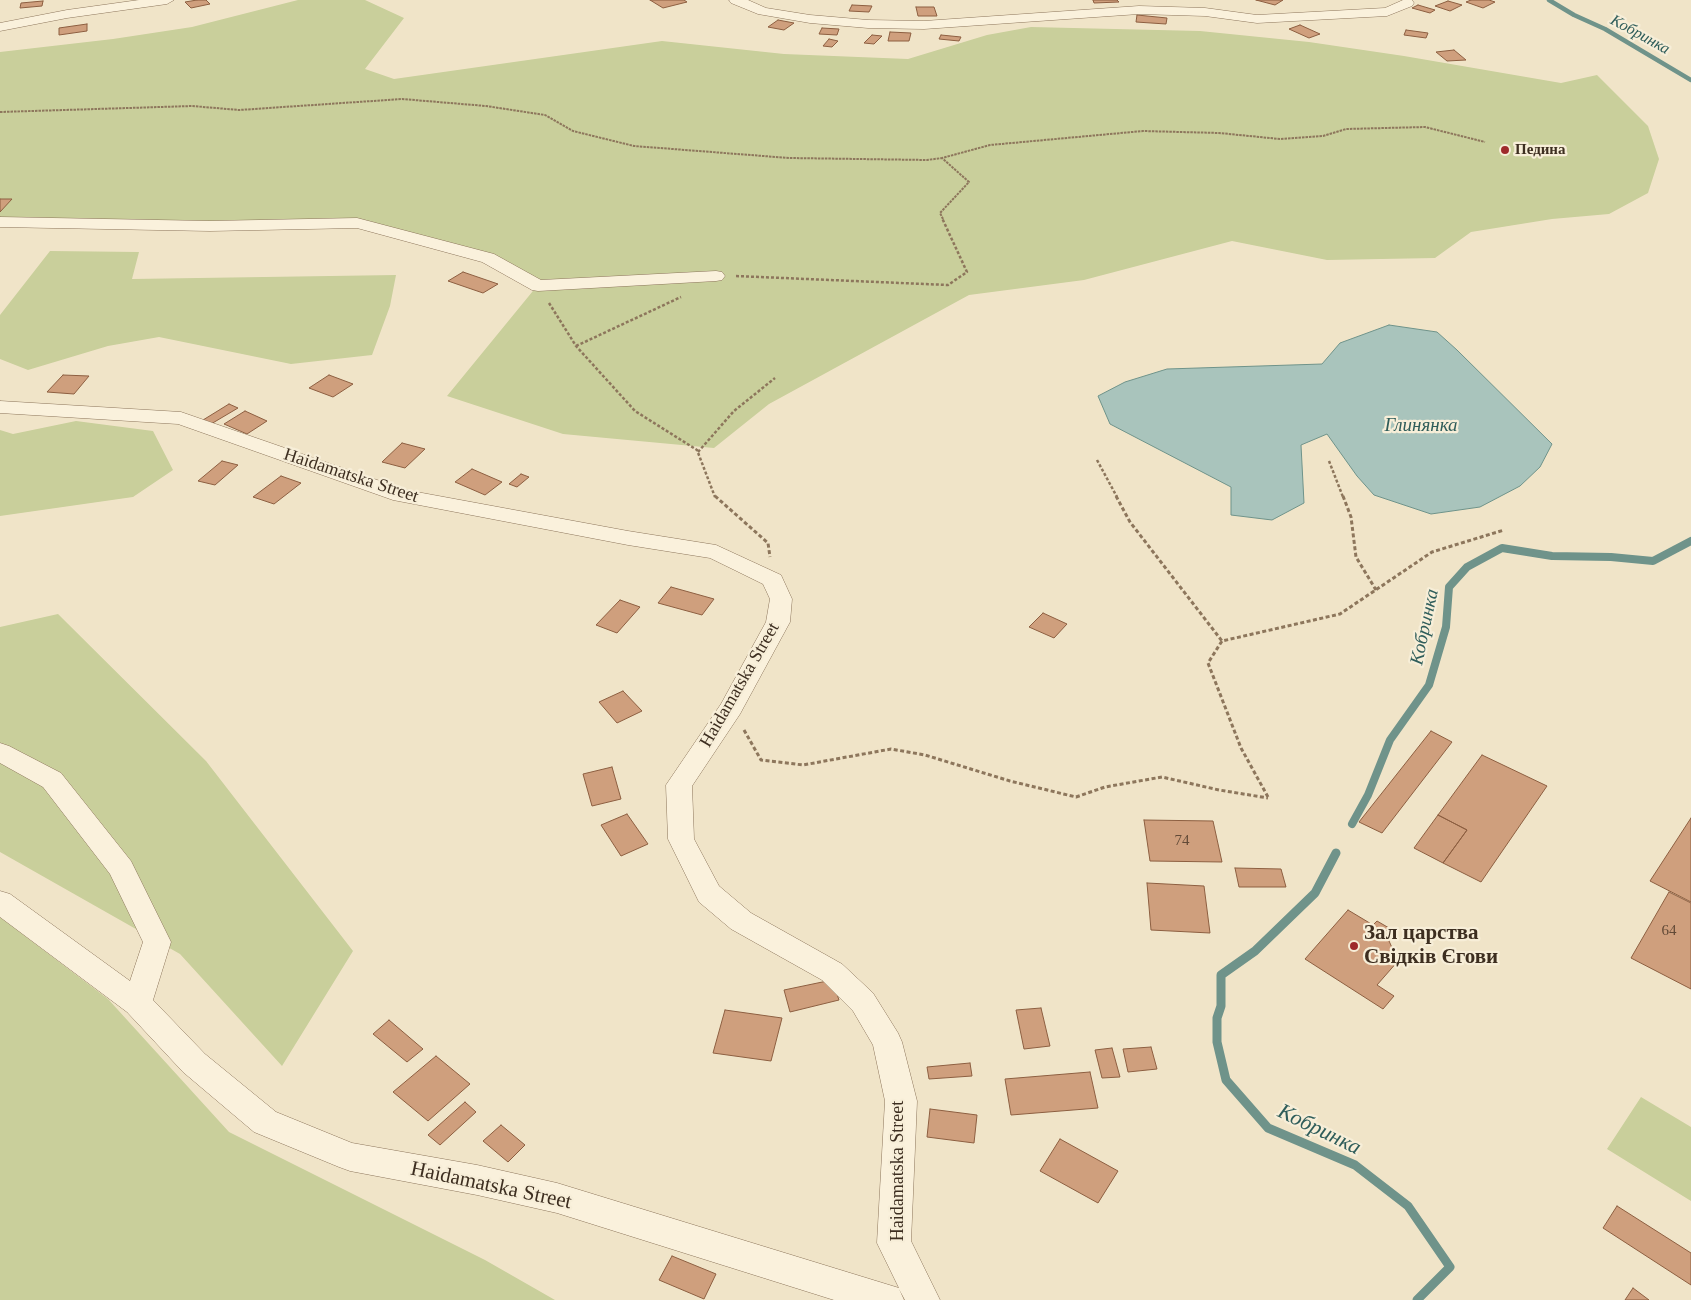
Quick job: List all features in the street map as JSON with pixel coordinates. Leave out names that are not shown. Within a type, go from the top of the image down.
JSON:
[{"type":"street","points":[[0,27],[67,14],[166,0]]},
{"type":"street","points":[[736,0],[763,11],[810,19],[868,24],[924,25],[1139,10],[1205,12],[1256,20],[1387,12],[1412,2]]},
{"type":"street","points":[[1374,0],[1412,2]]},
{"type":"street","points":[[0,222],[210,226],[356,223],[488,258],[538,286],[716,276]]},
{"type":"street","name":"Haidamatska Street","points":[[0,407],[181,418],[401,495],[628,538],[716,552],[773,580],[781,599],[778,622],[731,708],[679,785],[681,839],[709,894],[741,921],[832,972],[863,1002],[887,1042],[901,1101],[894,1243],[923,1300]]},
{"type":"street","points":[[0,752],[52,780],[120,868],[157,942],[137,1003]]},
{"type":"street","name":"Haidamatska Street","points":[[0,902],[137,1003],[194,1063],[265,1122],[350,1157],[477,1180],[557,1198],[887,1300]]},
{"type":"path","points":[[0,112],[192,106],[239,110],[402,99],[486,106],[545,115],[573,131],[634,146],[789,158],[927,160],[942,158],[990,145],[1143,131],[1220,133],[1280,139],[1323,136],[1346,129],[1425,126],[1485,142]]},
{"type":"path","points":[[716,276],[824,278],[948,285],[967,272],[940,213],[969,182],[942,158]]},
{"type":"path","points":[[538,286],[576,346],[635,411],[698,452],[715,497],[768,544],[773,580]]},
{"type":"path","points":[[576,346],[687,294]]},
{"type":"path","points":[[698,452],[734,412],[775,378]]},
{"type":"path","points":[[1097,460],[1130,522],[1222,641]]},
{"type":"path","points":[[1329,461],[1351,517],[1356,557],[1376,590]]},
{"type":"path","points":[[731,708],[761,760],[803,765],[891,750],[925,755],[1010,781],[1076,797],[1105,787],[1162,777],[1218,790],[1268,798],[1241,748],[1208,663],[1222,641],[1340,614],[1432,552],[1504,530]]},
{"type":"green space","points":[[298,0],[365,0],[404,18],[365,69],[394,79],[662,41],[784,54],[908,59],[987,35],[1031,27],[1200,31],[1309,42],[1561,83],[1597,75],[1648,126],[1659,159],[1648,193],[1609,214],[1552,219],[1471,232],[1435,258],[1327,260],[1232,241],[1084,280],[969,295],[769,404],[714,448],[563,434],[447,396],[537,286],[488,258],[356,223],[0,222],[0,52],[113,39],[192,27]]},
{"type":"green space","points":[[50,251],[139,252],[132,279],[396,275],[390,306],[372,355],[291,364],[159,337],[108,346],[28,370],[0,359],[0,315]]},
{"type":"green space","points":[[76,421],[153,431],[173,470],[133,497],[0,516],[0,430],[13,434]]},
{"type":"green space","points":[[58,614],[206,761],[353,951],[282,1066],[180,954],[0,852],[0,627]]},
{"type":"green space","points":[[0,917],[108,999],[229,1132],[485,1260],[555,1300],[0,1300]]},
{"type":"green space","points":[[1641,1097],[1691,1127],[1691,1201],[1607,1149]]},
{"type":"water","name":"Глинянка","points":[[1389,325],[1437,332],[1552,444],[1540,467],[1520,486],[1480,507],[1431,514],[1374,495],[1357,476],[1327,434],[1301,445],[1304,503],[1272,520],[1231,515],[1231,487],[1110,424],[1098,396],[1125,382],[1167,369],[1322,364],[1340,343]]},
{"type":"building","points":[[206,0],[210,4],[191,8],[185,2]]},
{"type":"building","points":[[650,0],[684,0],[687,2],[663,8]]},
{"type":"building","points":[[1093,0],[1117,0],[1119,2],[1094,3]]},
{"type":"building","points":[[1256,0],[1283,0],[1275,5]]},
{"type":"building","points":[[1471,0],[1495,2],[1483,8],[1466,2]]},
{"type":"building","points":[[43,1],[42,6],[20,8],[21,3]]},
{"type":"building","points":[[1448,1],[1462,5],[1450,11],[1435,6]]},
{"type":"building","points":[[852,5],[872,6],[869,12],[849,11]]},
{"type":"building","points":[[1418,5],[1435,10],[1430,13],[1412,8]]},
{"type":"building","points":[[916,7],[934,7],[937,16],[918,16]]},
{"type":"building","points":[[1137,15],[1167,18],[1166,24],[1136,22]]},
{"type":"building","points":[[778,20],[794,23],[784,30],[768,27]]},
{"type":"building","points":[[87,24],[87,31],[59,35],[59,28]]},
{"type":"building","points":[[1300,25],[1320,34],[1309,38],[1289,29]]},
{"type":"building","points":[[822,28],[839,29],[837,35],[819,34]]},
{"type":"building","points":[[1406,30],[1428,33],[1426,38],[1404,35]]},
{"type":"building","points":[[890,32],[911,33],[909,41],[888,41]]},
{"type":"building","points":[[872,35],[882,36],[874,44],[864,43]]},
{"type":"building","points":[[941,35],[961,37],[959,41],[939,39]]},
{"type":"building","points":[[829,39],[838,41],[832,47],[823,46]]},
{"type":"building","points":[[1454,50],[1466,60],[1447,61],[1436,52]]},
{"type":"building","points":[[0,199],[12,199],[0,212]]},
{"type":"building","points":[[463,272],[498,284],[483,293],[448,281]]},
{"type":"building","points":[[63,375],[89,376],[74,394],[47,392]]},
{"type":"building","points":[[329,375],[353,384],[333,397],[309,388]]},
{"type":"building","points":[[229,404],[238,408],[211,424],[203,420]]},
{"type":"building","points":[[245,411],[267,421],[247,434],[224,424]]},
{"type":"building","points":[[402,443],[425,449],[405,468],[382,462]]},
{"type":"building","points":[[222,461],[238,465],[215,485],[198,481]]},
{"type":"building","points":[[472,469],[502,482],[485,495],[455,482]]},
{"type":"building","points":[[521,474],[529,477],[517,487],[509,484]]},
{"type":"building","points":[[281,476],[301,483],[274,504],[253,497]]},
{"type":"building","points":[[671,587],[714,599],[702,615],[658,603]]},
{"type":"building","points":[[620,600],[640,607],[617,633],[596,625]]},
{"type":"building","points":[[1043,613],[1067,624],[1054,638],[1029,627]]},
{"type":"building","points":[[623,691],[642,711],[617,723],[599,702]]},
{"type":"building","points":[[1431,731],[1452,742],[1382,833],[1359,822]]},
{"type":"building","points":[[1482,755],[1547,786],[1481,882],[1443,863],[1467,830],[1438,815]]},
{"type":"building","points":[[612,767],[621,799],[592,806],[583,774]]},
{"type":"building","points":[[627,814],[648,844],[621,856],[601,825]]},
{"type":"building","points":[[1438,815],[1467,830],[1443,863],[1414,848]]},
{"type":"building","points":[[1691,818],[1691,902],[1650,881]]},
{"type":"building","points":[[1144,820],[1213,821],[1222,862],[1150,861]]},
{"type":"building","points":[[1235,868],[1281,869],[1286,887],[1239,887]]},
{"type":"building","points":[[1147,883],[1204,886],[1210,933],[1151,930]]},
{"type":"building","points":[[1669,892],[1691,903],[1691,989],[1631,958]]},
{"type":"building","name":"Зал царства Свідків Єгови","points":[[1348,910],[1373,925],[1377,921],[1389,928],[1385,932],[1398,961],[1377,985],[1394,996],[1383,1009],[1305,959]]},
{"type":"building","points":[[832,980],[839,1000],[790,1012],[784,990]]},
{"type":"building","points":[[1041,1008],[1050,1046],[1024,1049],[1016,1010]]},
{"type":"building","points":[[725,1010],[782,1018],[771,1061],[713,1053]]},
{"type":"building","points":[[389,1020],[423,1049],[407,1062],[373,1034]]},
{"type":"building","points":[[1151,1047],[1157,1069],[1128,1072],[1123,1049]]},
{"type":"building","points":[[1112,1048],[1120,1077],[1102,1078],[1095,1050]]},
{"type":"building","points":[[436,1056],[470,1084],[428,1121],[393,1092]]},
{"type":"building","points":[[970,1063],[972,1076],[929,1079],[927,1067]]},
{"type":"building","points":[[1090,1072],[1098,1108],[1011,1115],[1005,1079]]},
{"type":"building","points":[[465,1102],[476,1112],[440,1145],[428,1135]]},
{"type":"building","points":[[930,1109],[977,1115],[974,1143],[927,1137]]},
{"type":"building","points":[[501,1125],[525,1145],[508,1162],[483,1141]]},
{"type":"building","points":[[1060,1139],[1118,1171],[1098,1203],[1040,1171]]},
{"type":"building","points":[[1617,1206],[1691,1253],[1691,1285],[1603,1228]]},
{"type":"building","points":[[672,1256],[716,1274],[704,1299],[659,1280]]},
{"type":"building","points":[[1633,1288],[1649,1300],[1625,1300]]},
{"type":"waterway","name":"Кобринка","points":[[1549,0],[1574,15],[1605,29],[1691,80]]},
{"type":"waterway","name":"Кобринка","points":[[1352,824],[1368,795],[1390,740],[1429,685],[1446,627],[1449,587],[1467,567],[1502,548],[1552,556],[1611,557],[1653,561],[1691,541]]},
{"type":"waterway","name":"Кобринка","points":[[1336,853],[1315,893],[1255,951],[1221,975],[1221,1006],[1217,1018],[1217,1042],[1226,1080],[1268,1128],[1355,1165],[1408,1206],[1450,1267],[1417,1300]]},
{"type":"place","name":"Педина","points":[[1505,150]]},
{"type":"place","name":"Зал царства Свідків Єгови","points":[[1354,946]]}]
